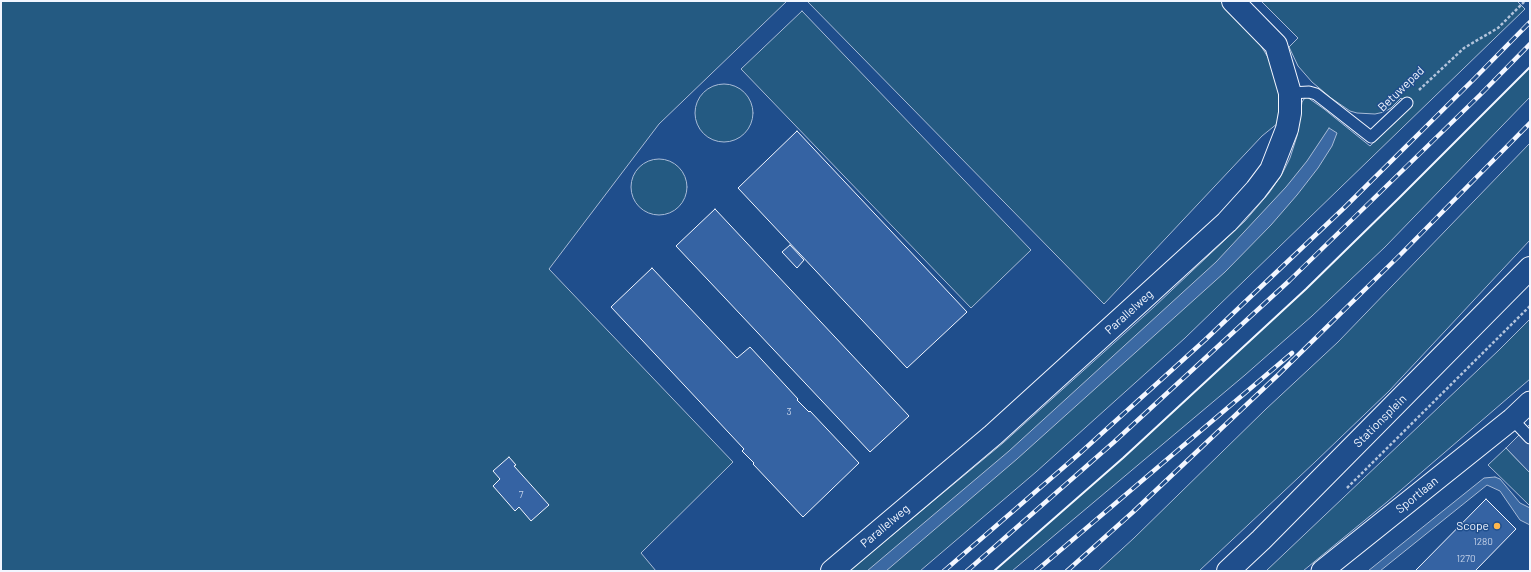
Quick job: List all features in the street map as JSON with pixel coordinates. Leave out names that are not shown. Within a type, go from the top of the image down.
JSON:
[{"type":"street","name":"Parallelweg","points":[[832,571],[994,435],[1227,222],[1272,170],[1287,129],[1290,93],[1276,45],[1233,1]]},
{"type":"street","name":"Stationsplein","points":[[1228,571],[1267,535],[1530,268]]},
{"type":"street","name":"Sportlaan","points":[[1322,571],[1512,419],[1530,402]]},
{"type":"lane","name":"Betuwepad","points":[[1290,93],[1309,92],[1316,94],[1370,137],[1407,103]]},
{"type":"lane","points":[[1512,419],[1530,438]]},
{"type":"path","name":"Betuwepad","points":[[1407,103],[1464,48],[1498,28],[1525,1]]},
{"type":"shaded area","points":[[1,1],[787,1],[659,124],[549,269],[733,462],[641,553],[656,571],[1,571]]},
{"type":"shaded area","points":[[807,1],[1222,1],[1258,41],[1269,59],[1278,87],[1278,123],[1262,136],[1104,304]]},
{"type":"shaded area","points":[[1261,1],[1517,1],[1525,9],[1185,338],[1036,472],[920,571],[849,571],[1003,443],[1154,307],[1245,221],[1269,193],[1282,174],[1290,158],[1297,136],[1302,102],[1304,99],[1307,97],[1324,109],[1370,146],[1411,107],[1401,98],[1391,108],[1384,112],[1375,114],[1357,113],[1350,111],[1331,98],[1312,82],[1298,66],[1289,47],[1298,38]]},
{"type":"shaded area","points":[[802,11],[1031,250],[971,308],[741,69]]},
{"type":"shaded area","points":[[1530,67],[1530,97],[1385,247],[1312,316],[1245,375],[1012,571],[994,571],[1123,458],[1306,289]]},
{"type":"shaded area","points":[[724,84],[735,86],[748,97],[751,102],[753,113],[751,124],[740,137],[735,140],[724,142],[713,140],[700,129],[697,124],[695,113],[697,102],[708,89],[713,86]]},
{"type":"shaded area","points":[[1329,128],[1337,133],[1332,146],[1318,168],[1271,225],[1225,272],[1017,459],[886,571],[867,571],[1009,451],[1216,262],[1286,187],[1307,161]]},
{"type":"shaded area","points":[[1530,143],[1530,240],[1389,391],[1199,571],[1098,571],[1134,538],[1266,409],[1338,342]]},
{"type":"shaded area","points":[[654,159],[664,159],[679,167],[685,176],[687,187],[685,198],[679,207],[664,215],[654,215],[643,210],[636,203],[631,192],[631,182],[636,171],[643,164]]},
{"type":"shaded area","points":[[1530,319],[1530,379],[1387,502],[1303,571],[1266,571],[1499,350]]},
{"type":"shaded area","points":[[1530,424],[1530,473],[1506,448]]},
{"type":"shaded area","points":[[1506,448],[1530,473],[1530,506],[1488,465]]},
{"type":"shaded area","points":[[1495,477],[1500,479],[1520,503],[1530,508],[1530,525],[1520,520],[1500,491],[1487,485],[1380,571],[1368,571],[1484,478]]},
{"type":"building","points":[[797,131],[967,312],[907,368],[738,188]]},
{"type":"building","points":[[715,209],[909,416],[870,452],[676,246]]},
{"type":"building","points":[[790,245],[804,260],[797,268],[782,252]]},
{"type":"building","points":[[652,268],[737,358],[750,347],[798,399],[797,400],[809,412],[810,411],[859,463],[803,517],[753,464],[754,463],[742,451],[744,449],[611,307]]},
{"type":"building","points":[[509,457],[516,465],[514,466],[549,505],[531,521],[519,507],[515,511],[493,486],[500,479],[493,471]]},
{"type":"building","points":[[1486,499],[1516,529],[1475,571],[1415,571]]},
{"type":"railway","points":[[944,571],[1079,454],[1205,340],[1345,207],[1530,22]]},
{"type":"railway","points":[[967,571],[1114,442],[1289,281],[1480,95],[1530,44]]},
{"type":"railway","points":[[1067,571],[1133,512],[1279,374],[1400,255],[1530,123]]},
{"type":"railway","points":[[1036,571],[1292,353]]},
{"type":"wall","points":[[994,571],[1123,458],[1306,289],[1530,67]]},
{"type":"place","name":"Scope","points":[[1497,526]]}]
